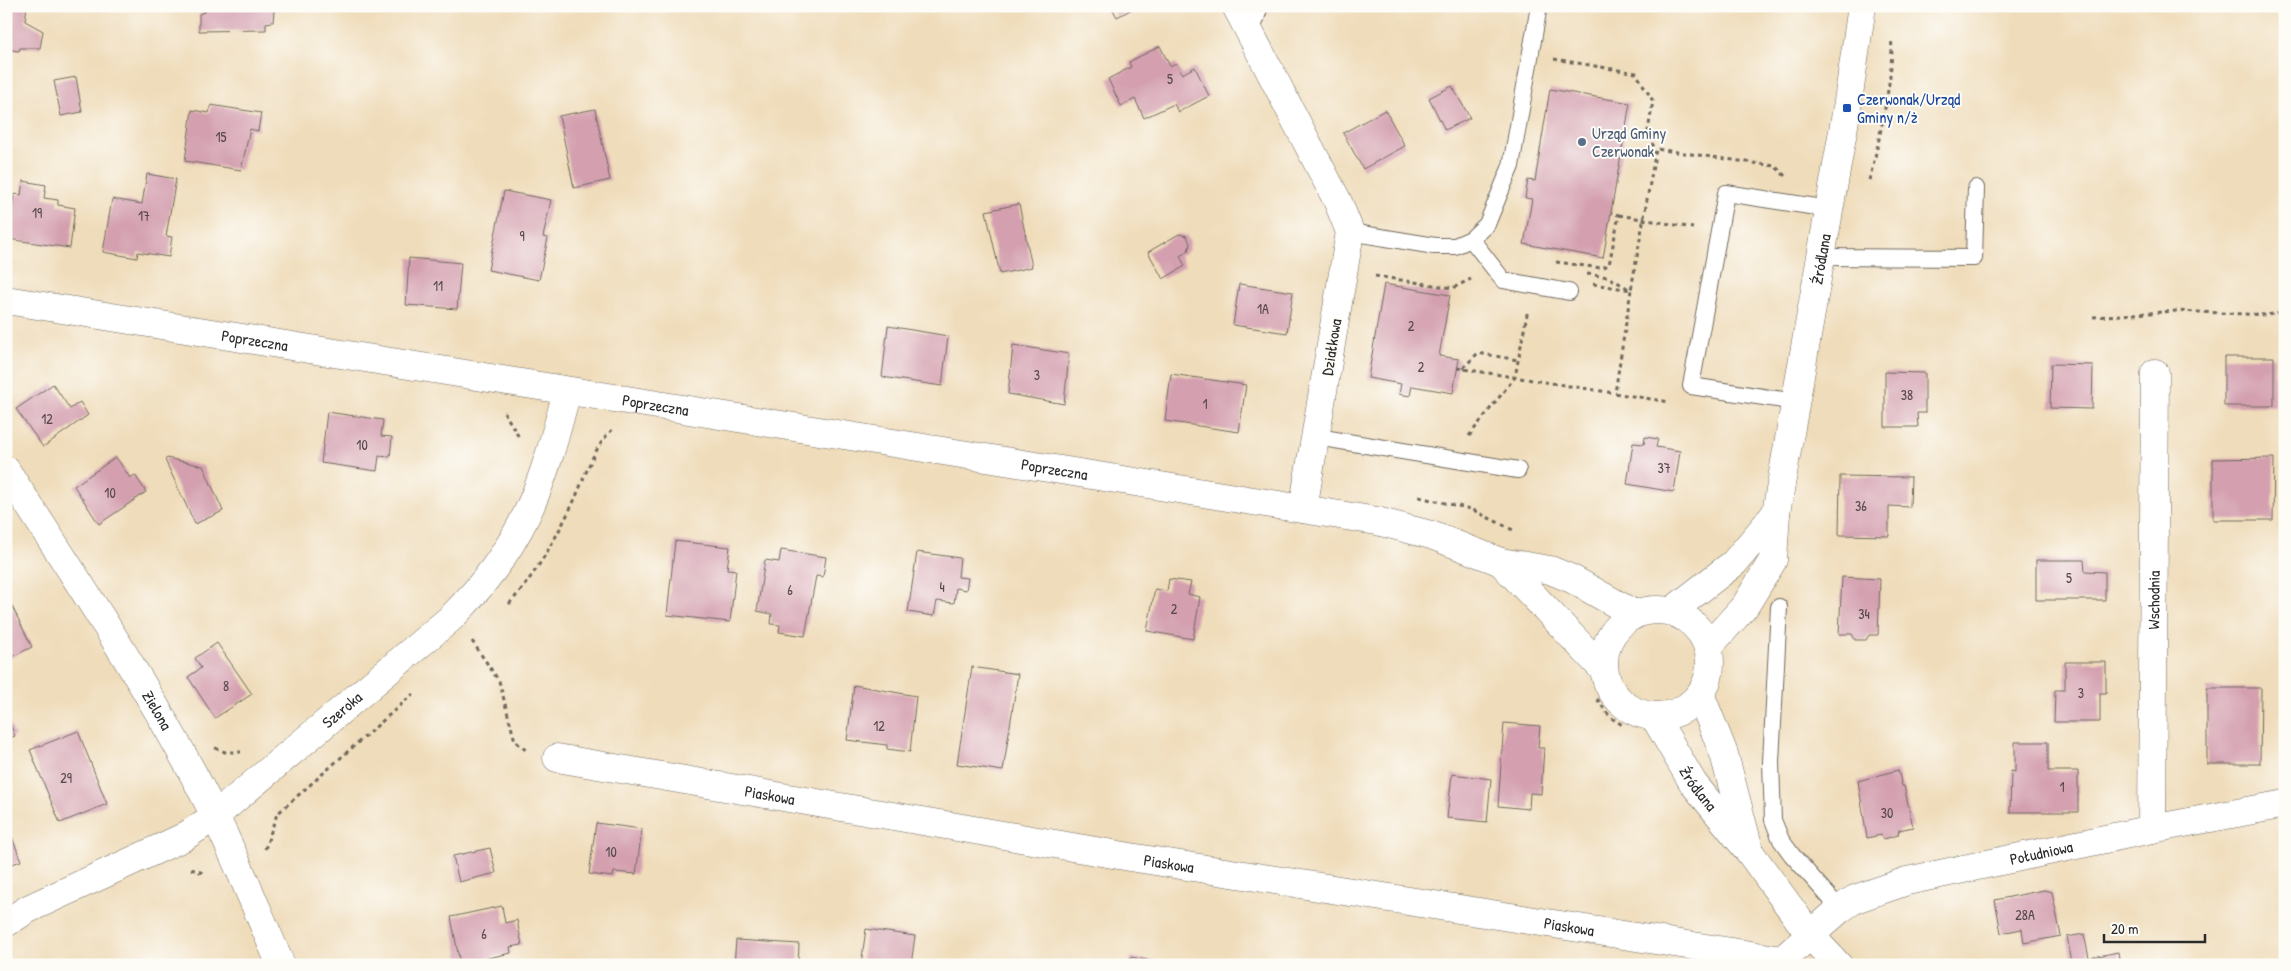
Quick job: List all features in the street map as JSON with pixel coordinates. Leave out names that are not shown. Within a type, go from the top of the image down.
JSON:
[{"type":"street","points":[[1236,6],[1338,202],[1350,232]]},
{"type":"street","name":"Źródlana","points":[[1708,647],[1745,606],[1773,560],[1776,513],[1847,108],[1862,6]]},
{"type":"street","name":"Działkowa","points":[[1303,509],[1317,437],[1350,232]]},
{"type":"street","name":"Poprzeczna","points":[[6,300],[1303,509]]},
{"type":"street","name":"Wschodnia","points":[[2152,829],[2155,373]]},
{"type":"street","name":"Szeroka","points":[[6,923],[28,910],[184,837],[215,816],[451,618],[479,590],[499,564],[526,518],[550,460],[568,391]]},
{"type":"street","name":"Zielona","points":[[6,470],[93,606],[160,716],[215,816],[281,965]]},
{"type":"street","points":[[1303,509],[1376,521],[1432,535],[1501,562],[1550,570],[1572,579],[1634,614]]},
{"type":"street","name":"Źródlana","points":[[1672,611],[1734,563],[1776,513]]},
{"type":"street","points":[[1501,562],[1604,669]]},
{"type":"street","points":[[1653,609],[1672,611],[1684,616],[1695,624],[1708,647],[1710,671],[1706,684],[1691,704],[1680,711],[1642,723],[1641,714],[1620,702],[1612,692],[1604,669],[1603,658],[1610,636],[1624,620],[1634,614],[1653,609]]},
{"type":"street","name":"Źródlana","points":[[1700,694],[1724,754],[1751,854]]},
{"type":"street","name":"Źródlana","points":[[1642,723],[1694,783],[1751,854],[1810,935],[1838,965]]},
{"type":"street","name":"Piaskowa","points":[[557,758],[1136,858],[1782,962],[1810,935]]},
{"type":"street","name":"Południowa","points":[[1810,935],[1840,909],[1855,899],[1907,881],[2152,829],[2285,804]]},
{"type":"lane","points":[[1251,34],[1260,6]]},
{"type":"lane","points":[[1350,232],[1435,246],[1455,246],[1471,239],[1487,224],[1511,166],[1532,55],[1539,6]]},
{"type":"lane","points":[[1821,257],[1974,258],[1976,188]]},
{"type":"lane","points":[[1796,402],[1692,386],[1726,192],[1829,209]]},
{"type":"lane","points":[[1471,239],[1503,280],[1569,292]]},
{"type":"lane","points":[[1317,437],[1518,470]]},
{"type":"lane","points":[[1779,607],[1771,762],[1773,820],[1781,840],[1792,855],[1840,909]]},
{"type":"path","points":[[1532,55],[1636,73],[1653,101],[1648,136],[1656,148],[1615,393]]},
{"type":"path","points":[[1656,148],[1775,166],[1792,182]]},
{"type":"path","points":[[1611,213],[1719,232]]},
{"type":"path","points":[[1555,267],[1555,262],[1560,261],[1602,268],[1609,265],[1619,215]]},
{"type":"path","points":[[1343,272],[1453,288],[1493,268]]},
{"type":"path","points":[[1582,273],[1608,277],[1631,290]]},
{"type":"path","points":[[1583,282],[1631,290]]},
{"type":"path","points":[[1452,458],[1515,377],[1533,286]]},
{"type":"path","points":[[2093,317],[2176,312],[2268,315],[2285,312]]},
{"type":"path","points":[[1463,368],[1478,354],[1518,360]]},
{"type":"path","points":[[1458,368],[1673,403]]},
{"type":"path","points":[[501,409],[516,430],[522,444]]},
{"type":"path","points":[[451,618],[473,642],[499,681],[515,741],[528,752],[557,758]]},
{"type":"path","points":[[1594,694],[1610,717],[1642,723]]},
{"type":"path","points":[[212,747],[225,752],[249,753]]},
{"type":"building","points":[[6,6],[27,6],[25,21],[43,31],[40,48],[20,48],[19,51],[6,49]]},
{"type":"building","points":[[206,6],[278,6],[274,11],[273,22],[266,23],[266,30],[199,31],[199,14],[206,11]]},
{"type":"building","points":[[1111,6],[1138,6],[1117,17]]},
{"type":"building","points":[[1160,46],[1170,66],[1176,63],[1182,74],[1195,67],[1209,96],[1178,112],[1174,104],[1144,118],[1135,99],[1121,106],[1108,79],[1131,67],[1129,62]]},
{"type":"building","points":[[76,77],[82,112],[61,116],[54,81]]},
{"type":"building","points":[[1452,86],[1470,118],[1445,130],[1429,98]]},
{"type":"building","name":"Urząd Gminy Czerwonak","points":[[1550,89],[1630,103],[1603,258],[1524,244],[1532,199],[1525,198],[1528,180],[1535,181]]},
{"type":"building","points":[[211,105],[261,113],[258,131],[250,129],[241,170],[185,161],[192,110],[209,113]]},
{"type":"building","points":[[595,109],[610,180],[574,188],[559,116]]},
{"type":"building","points":[[1385,110],[1405,146],[1363,169],[1343,133]]},
{"type":"building","points":[[147,174],[176,179],[166,236],[172,237],[169,257],[138,252],[137,258],[103,252],[112,199],[142,204]]},
{"type":"building","points":[[23,181],[46,185],[44,198],[58,200],[58,205],[75,208],[70,248],[8,239],[14,194],[21,195]]},
{"type":"building","points":[[504,191],[551,200],[543,237],[548,238],[539,280],[488,270]]},
{"type":"building","points":[[1019,204],[1032,267],[1000,274],[986,211]]},
{"type":"building","points":[[1179,234],[1187,236],[1190,244],[1188,251],[1180,256],[1185,266],[1163,279],[1148,252]]},
{"type":"building","points":[[409,258],[461,263],[457,309],[406,305]]},
{"type":"building","points":[[1239,284],[1293,292],[1287,333],[1233,325]]},
{"type":"building","points":[[1384,284],[1450,295],[1439,356],[1459,359],[1453,393],[1412,386],[1410,396],[1399,394],[1401,384],[1368,378]]},
{"type":"building","points":[[888,326],[948,336],[942,386],[882,377]]},
{"type":"building","points":[[1013,345],[1069,354],[1064,404],[1008,394]]},
{"type":"building","points":[[2224,357],[2274,357],[2274,406],[2224,406]]},
{"type":"building","points":[[2051,364],[2093,365],[2092,409],[2050,408]]},
{"type":"building","points":[[1885,372],[1925,373],[1925,413],[1917,413],[1918,427],[1885,427]]},
{"type":"building","points":[[1171,374],[1246,385],[1239,432],[1165,421]]},
{"type":"building","points":[[53,384],[70,409],[80,402],[88,415],[43,447],[16,409]]},
{"type":"building","points":[[327,412],[383,420],[381,436],[392,437],[390,457],[379,456],[377,471],[321,463]]},
{"type":"building","points":[[1645,437],[1658,439],[1656,447],[1680,451],[1674,492],[1627,484],[1633,443],[1644,444]]},
{"type":"building","points":[[116,457],[130,478],[135,475],[146,492],[99,524],[74,486]]},
{"type":"building","points":[[167,458],[203,466],[223,511],[195,524],[165,460]]},
{"type":"building","points":[[2274,458],[2273,520],[2213,520],[2213,459]]},
{"type":"building","points":[[1840,476],[1911,477],[1910,507],[1889,506],[1889,536],[1839,535]]},
{"type":"building","points":[[675,541],[730,547],[727,569],[736,570],[730,622],[667,615]]},
{"type":"building","points":[[781,550],[826,557],[823,577],[816,576],[805,636],[779,632],[780,625],[771,624],[772,614],[757,611],[765,560],[779,562]]},
{"type":"building","points":[[917,552],[960,558],[958,577],[968,578],[966,590],[956,588],[954,603],[937,601],[934,616],[908,612]]},
{"type":"building","points":[[2036,560],[2084,560],[2085,571],[2105,572],[2105,600],[2036,600]]},
{"type":"building","points":[[1842,577],[1880,579],[1878,635],[1869,635],[1866,640],[1855,640],[1852,634],[1839,634]]},
{"type":"building","points":[[1169,579],[1191,582],[1188,594],[1200,597],[1193,639],[1147,631],[1155,589],[1167,591]]},
{"type":"building","points":[[6,594],[32,647],[6,660]]},
{"type":"building","points":[[217,643],[252,694],[215,718],[188,677],[201,668],[195,658]]},
{"type":"building","points":[[2065,662],[2106,662],[2106,693],[2100,693],[2100,722],[2054,722],[2055,690],[2065,690]]},
{"type":"building","points":[[972,667],[1018,674],[1003,771],[957,764]]},
{"type":"building","points":[[854,685],[916,696],[910,752],[887,749],[887,745],[847,740]]},
{"type":"building","points":[[2207,688],[2261,688],[2260,764],[2207,764]]},
{"type":"building","points":[[6,714],[15,736],[6,739]]},
{"type":"building","points":[[1504,723],[1540,726],[1538,748],[1544,748],[1541,794],[1530,793],[1529,809],[1498,806]]},
{"type":"building","points":[[78,731],[107,804],[60,823],[30,750]]},
{"type":"building","points":[[2015,742],[2048,742],[2048,771],[2078,771],[2078,812],[2010,812],[2011,771],[2015,772]]},
{"type":"building","points":[[1898,770],[1902,786],[1904,786],[1913,827],[1899,830],[1898,835],[1884,839],[1881,835],[1867,838],[1858,781]]},
{"type":"building","points":[[1452,774],[1491,779],[1487,822],[1447,818]]},
{"type":"building","points":[[596,823],[642,829],[636,874],[614,872],[613,877],[589,874]]},
{"type":"building","points":[[12,837],[21,861],[6,866],[6,839]]},
{"type":"building","points":[[490,848],[496,873],[459,882],[453,856]]},
{"type":"building","points":[[2044,890],[2052,892],[2061,936],[2024,943],[2022,929],[2001,933],[1995,900]]},
{"type":"building","points":[[502,906],[505,923],[517,920],[522,945],[510,947],[511,953],[460,964],[451,917]]},
{"type":"building","points":[[866,929],[915,936],[911,965],[861,965]]},
{"type":"building","points":[[2084,934],[2089,958],[2118,952],[2120,965],[2078,965],[2077,961],[2072,962],[2067,937]]},
{"type":"building","points":[[736,940],[799,944],[798,965],[734,965]]},
{"type":"building","points":[[1131,957],[1166,964],[1167,962],[1176,965],[1129,965]]},
{"type":"place","name":"Czerwonak/Urząd Gminy n/ż","points":[[1847,108]]},
{"type":"place","name":"Urząd Gminy Czerwonak","points":[[1582,142]]}]
